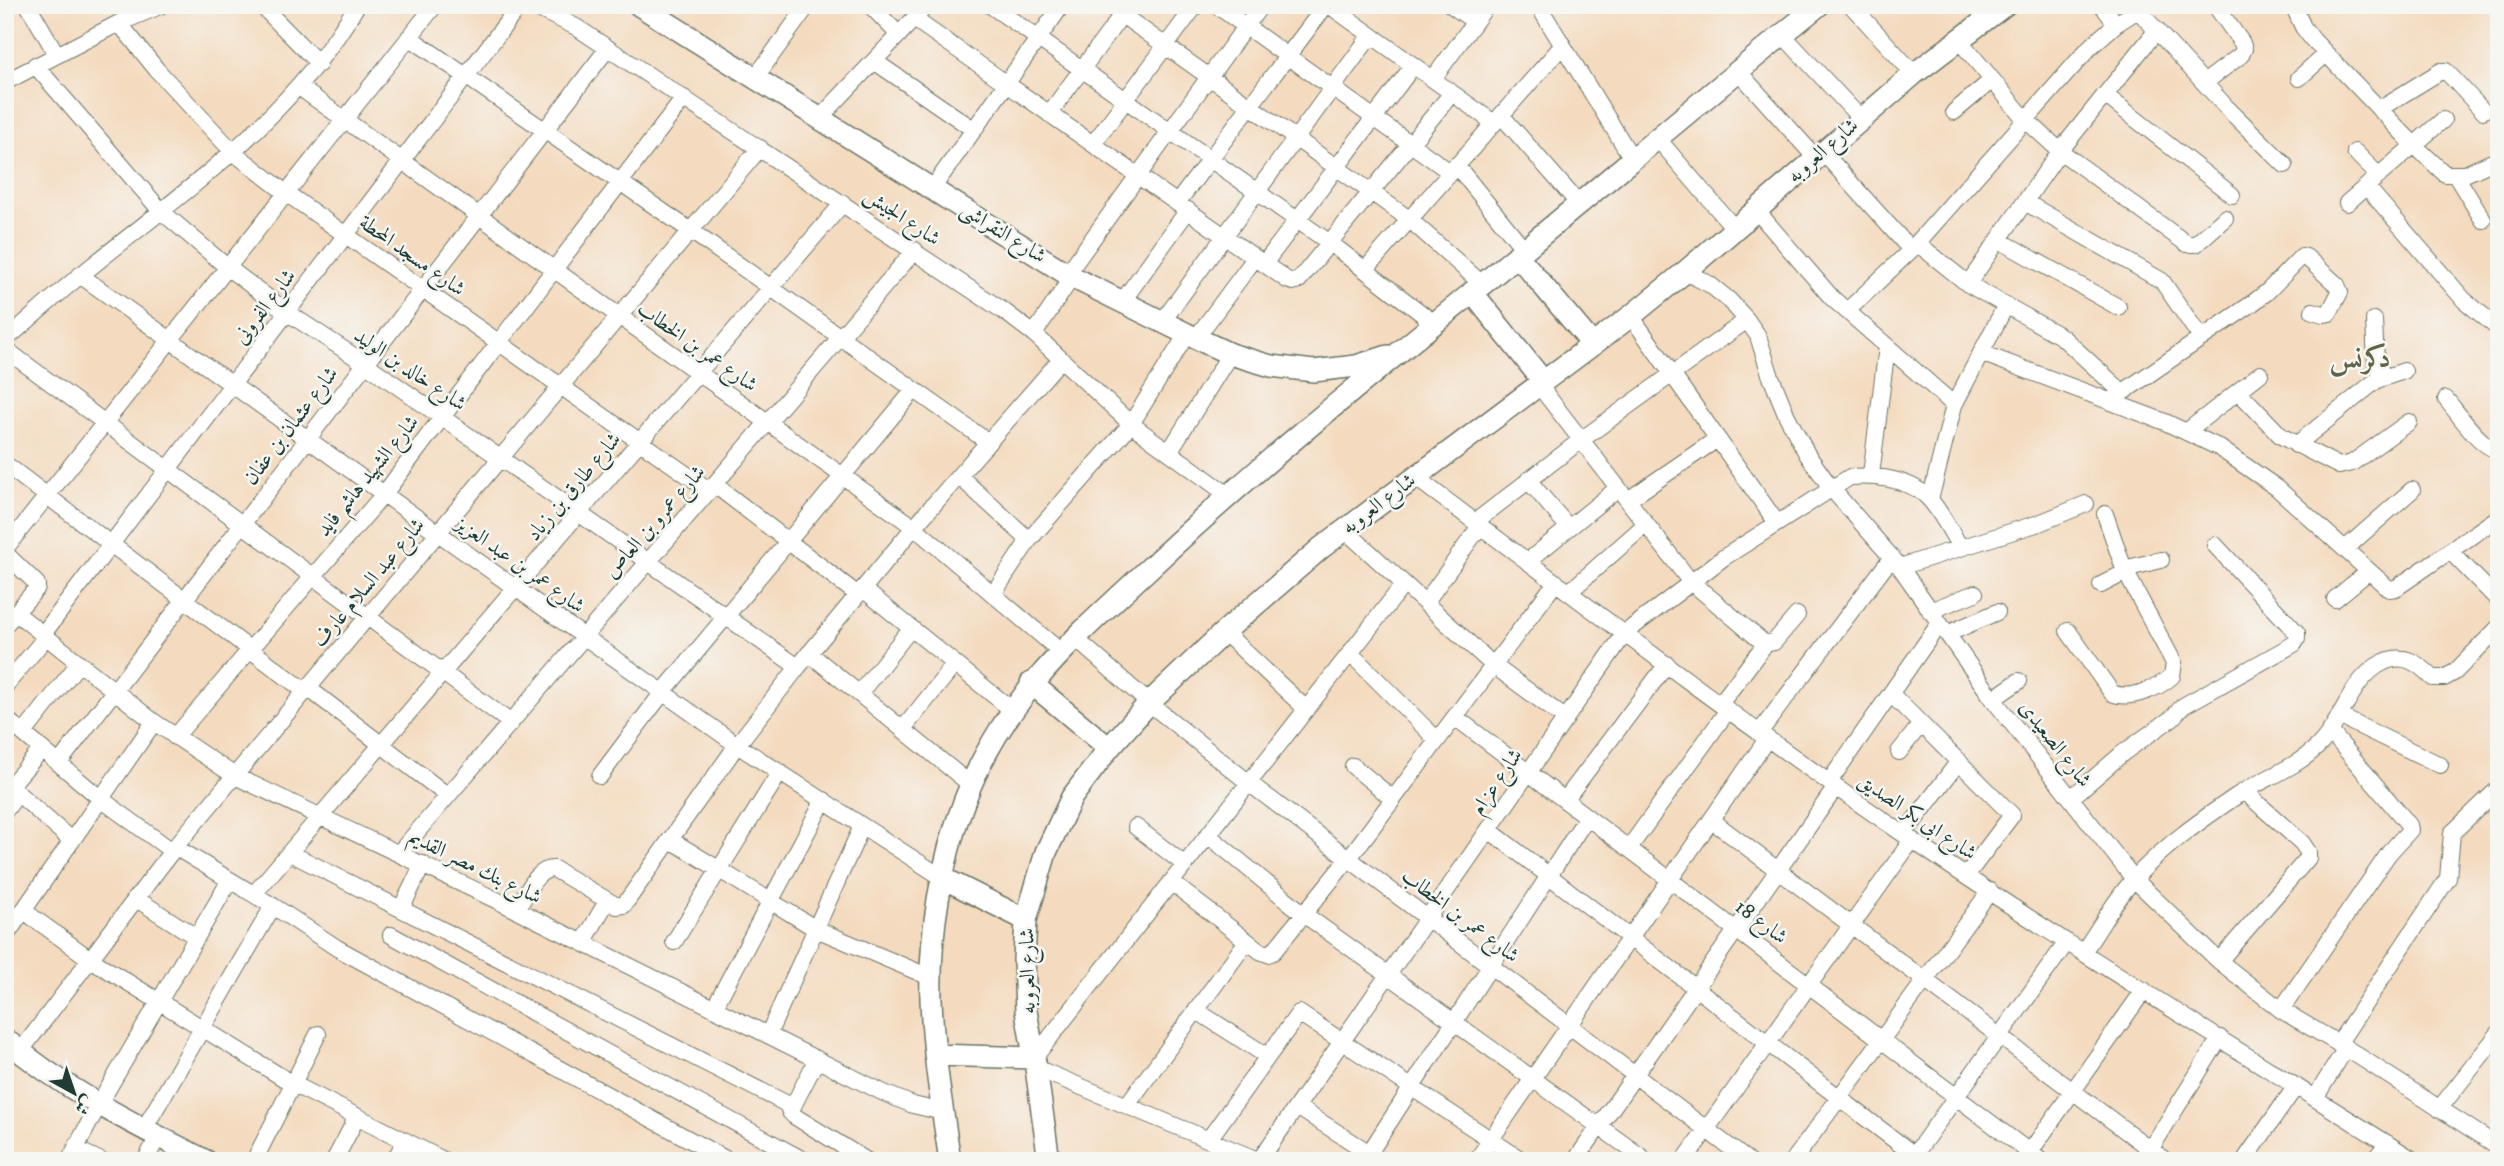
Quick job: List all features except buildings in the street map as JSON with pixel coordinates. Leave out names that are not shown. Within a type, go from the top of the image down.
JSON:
[{"type":"street","points":[[7,76],[162,5]]},
{"type":"street","points":[[261,5],[318,64]]},
{"type":"street","points":[[5,340],[80,275],[233,152],[275,114],[318,64],[357,5]]},
{"type":"street","points":[[11,619],[37,588],[37,584],[5,551],[435,5]]},
{"type":"street","name":"شارع الفرونى","points":[[5,687],[520,5]]},
{"type":"street","name":"شارع الجيش","points":[[530,5],[576,27],[915,250],[1034,334],[1131,425],[1228,495]]},
{"type":"street","name":"شارع النقراشى","points":[[639,5],[1070,275],[1230,354],[1271,366],[1314,371],[1356,366],[1397,353]]},
{"type":"street","points":[[755,78],[808,5]]},
{"type":"street","points":[[870,5],[899,35]]},
{"type":"street","points":[[820,118],[927,5]]},
{"type":"street","points":[[990,5],[1330,243],[1434,323]]},
{"type":"street","points":[[932,189],[1062,5]]},
{"type":"street","points":[[1108,5],[1126,10],[1166,46],[1409,219],[1477,288],[1581,440],[1690,581],[1765,644]]},
{"type":"street","points":[[1093,144],[1196,5]]},
{"type":"street","points":[[1216,5],[1410,144],[1453,169],[1593,345]]},
{"type":"street","points":[[1034,334],[1070,275],[1138,176],[1261,5]]},
{"type":"street","points":[[1122,302],[1210,159],[1328,5],[1452,93],[1497,119],[1578,204]]},
{"type":"street","points":[[1451,5],[1475,22]]},
{"type":"street","points":[[1433,79],[1487,5]]},
{"type":"street","points":[[1538,5],[1633,160]]},
{"type":"street","points":[[1851,5],[1914,74]]},
{"type":"street","name":"شارع العروبه","points":[[1049,1161],[1026,1011],[1026,920],[1046,852],[1072,797],[1109,748],[1149,703],[1224,632],[1321,548],[1631,316],[1914,74],[2005,5]]},
{"type":"street","points":[[2102,5],[2116,24]]},
{"type":"street","points":[[2204,83],[2241,55],[2244,49],[2215,5]]},
{"type":"street","points":[[2293,5],[2303,27],[2326,54],[2445,174],[2456,176],[2499,159]]},
{"type":"street","points":[[34,7],[57,55]]},
{"type":"street","points":[[950,1161],[935,1055],[931,996],[934,937],[943,878],[957,823],[982,760],[1031,683],[1228,495],[1814,7]]},
{"type":"street","points":[[1847,311],[1914,247],[2090,47],[2116,24],[2142,8],[2157,30],[2204,83],[2285,165]]},
{"type":"street","points":[[1049,114],[1126,10]]},
{"type":"street","points":[[914,19],[1293,282],[1299,280],[1452,93]]},
{"type":"street","name":"شارع مسجد المحطة","points":[[118,23],[157,70],[233,152],[286,193],[911,628],[1012,710]]},
{"type":"street","points":[[1968,284],[2060,151],[2157,30]]},
{"type":"street","points":[[1162,321],[1371,35]]},
{"type":"street","points":[[1783,35],[1861,119]]},
{"type":"street","points":[[409,37],[988,442]]},
{"type":"street","points":[[1959,40],[2025,119],[2060,151],[2187,244],[2196,244],[2225,218]]},
{"type":"street","points":[[1366,270],[1563,46]]},
{"type":"street","name":"شارع عثمان بن عفان","points":[[59,763],[608,48]]},
{"type":"street","points":[[2300,78],[2326,54]]},
{"type":"street","points":[[874,61],[973,129]]},
{"type":"street","name":"شارع خالد بن الوليد","points":[[35,65],[161,211],[227,267],[288,313],[366,364],[798,667]]},
{"type":"street","points":[[993,594],[1029,540],[1131,425],[1192,336],[1297,220],[1413,66]]},
{"type":"street","points":[[2379,109],[2441,71],[2446,71],[2483,111]]},
{"type":"street","points":[[1739,72],[1914,247],[1968,284],[2062,337],[2116,397]]},
{"type":"street","points":[[1954,112],[1992,80]]},
{"type":"street","name":"شارع عمر بن الخطاب","points":[[299,87],[914,527],[993,594],[1149,703],[1249,783],[1748,1161]]},
{"type":"street","points":[[2105,94],[2232,195]]},
{"type":"street","name":"شارع الشهيد هاشم فايد","points":[[175,737],[384,494],[684,98]]},
{"type":"street","points":[[2347,203],[2442,120]]},
{"type":"street","points":[[1658,139],[1734,228]]},
{"type":"street","name":"شارع عبد السلام عارف","points":[[13,1045],[90,959],[173,849],[760,148]]},
{"type":"street","points":[[2355,152],[2373,181],[2464,300],[2499,329]]},
{"type":"street","points":[[2456,176],[2483,220]]},
{"type":"street","points":[[2025,202],[2162,281],[2201,338]]},
{"type":"street","name":"شارع طارق بن زياد","points":[[254,894],[843,203]]},
{"type":"street","points":[[1756,210],[1818,284],[1954,405]]},
{"type":"street","points":[[1999,240],[2118,307]]},
{"type":"street","name":"شارع عمرو بن العاص","points":[[399,853],[915,250]]},
{"type":"street","points":[[2116,397],[2267,292],[2302,256],[2337,285],[2340,292],[2329,313],[2313,311]]},
{"type":"street","name":"شارع الصعيدى","points":[[1685,272],[1709,284],[1730,300],[1747,320],[1758,336],[1787,416],[1807,454],[1831,488],[1896,562],[1993,699],[2134,878],[2219,961],[2281,1010],[2499,1147]]},
{"type":"street","name":"شارع عمر بن عبد العزيز","points":[[80,275],[737,745],[943,878]]},
{"type":"street","points":[[1930,500],[1954,405],[2006,304]]},
{"type":"street","points":[[1631,316],[1777,523]]},
{"type":"street","points":[[1425,603],[1478,524],[1528,480],[1747,320]]},
{"type":"street","points":[[2374,320],[2376,364],[2384,376]]},
{"type":"street","points":[[1887,346],[1871,475],[1920,490],[1930,500],[1961,547]]},
{"type":"street","points":[[5,349],[511,723]]},
{"type":"street","points":[[1981,353],[2116,397],[2218,447],[2277,488],[2389,589],[2396,588],[2499,517]]},
{"type":"street","points":[[1169,452],[1230,354]]},
{"type":"street","points":[[517,910],[540,872],[548,868],[617,906],[624,905],[737,745],[798,667],[914,527],[1061,359]]},
{"type":"street","points":[[2296,445],[2384,376],[2404,371]]},
{"type":"street","points":[[2186,432],[2259,374]]},
{"type":"street","points":[[600,776],[663,692],[914,390]]},
{"type":"street","points":[[2238,391],[2281,436],[2339,466],[2346,466],[2409,422]]},
{"type":"street","points":[[2446,399],[2484,444],[2499,450]]},
{"type":"street","points":[[1528,561],[1569,528],[1717,439]]},
{"type":"street","points":[[5,464],[448,796]]},
{"type":"street","name":"شارع عزام","points":[[1260,1161],[1625,633],[1690,581],[1831,488],[1850,477],[1871,475]]},
{"type":"street","points":[[959,476],[1029,540]]},
{"type":"street","name":"شارع ابى بكر الصديق","points":[[1415,477],[1763,736],[1908,837],[2067,942],[2415,1161]]},
{"type":"street","points":[[1528,480],[1569,528]]},
{"type":"street","points":[[2345,549],[2412,490]]},
{"type":"street","points":[[1476,1161],[1711,820],[1763,736],[1896,562],[1961,547],[2039,523],[2086,504]]},
{"type":"street","points":[[2105,514],[2125,570],[2174,663],[2167,681],[2177,712]]},
{"type":"street","points":[[1171,882],[1260,951],[1273,953],[1349,858],[1493,665],[1562,587],[1646,524]]},
{"type":"street","points":[[1345,530],[1493,665],[1566,719]]},
{"type":"street","points":[[2071,798],[2183,706],[2294,644],[2297,639],[2297,633],[2216,545]]},
{"type":"street","points":[[2450,551],[2499,601]]},
{"type":"street","points":[[2101,585],[2125,570],[2161,561]]},
{"type":"street","points":[[2336,599],[2369,571]]},
{"type":"street","points":[[1035,1063],[1171,882],[1404,584]]},
{"type":"street","points":[[1575,1161],[1777,870],[1939,623],[1975,593]]},
{"type":"street","points":[[1939,623],[1997,612]]},
{"type":"street","points":[[1629,848],[1765,644],[1774,642],[1797,615]]},
{"type":"street","name":"شارع بنك مصر القديم","points":[[11,619],[45,636],[154,722],[235,776],[423,864],[884,1093],[913,1105],[943,1112]]},
{"type":"street","points":[[2083,952],[2134,878],[2171,845],[2244,791],[2304,759],[2320,745],[2369,671],[2384,662],[2400,659],[2417,662],[2433,678],[2444,678],[2455,673],[2499,627]]},
{"type":"street","points":[[859,694],[911,628]]},
{"type":"street","points":[[2068,631],[2112,693],[2127,695],[2167,681]]},
{"type":"street","points":[[1224,632],[1306,709]]},
{"type":"street","points":[[810,653],[971,785]]},
{"type":"street","points":[[1350,653],[1437,740]]},
{"type":"street","points":[[24,733],[79,663]]},
{"type":"street","points":[[903,729],[955,664]]},
{"type":"street","points":[[1565,800],[1667,664]]},
{"type":"street","points":[[1993,699],[2019,681]]},
{"type":"street","points":[[1031,683],[1109,748]]},
{"type":"street","points":[[1892,695],[2012,815],[1966,876]]},
{"type":"street","points":[[2339,716],[2440,765]]},
{"type":"street","name":"شارع 18","points":[[1455,717],[1956,1096],[2031,1158]]},
{"type":"street","points":[[5,718],[101,799],[173,849],[254,894],[337,948],[729,1161]]},
{"type":"street","points":[[6,933],[24,911],[154,722]]},
{"type":"street","points":[[1899,752],[1921,724]]},
{"type":"street","points":[[2281,1010],[2389,853],[2410,830],[2409,825],[2330,731]]},
{"type":"street","points":[[5,811],[11,787],[42,749]]},
{"type":"street","points":[[1684,1161],[1852,926],[1959,761]]},
{"type":"street","points":[[1353,766],[1393,799]]},
{"type":"street","points":[[674,942],[780,772]]},
{"type":"street","points":[[11,787],[72,841]]},
{"type":"street","points":[[2315,1098],[2342,1046],[2448,878],[2452,832],[2499,788]]},
{"type":"street","points":[[2219,961],[2308,858],[2308,852],[2302,843],[2244,791]]},
{"type":"street","points":[[714,1008],[824,800]]},
{"type":"street","points":[[1297,1107],[1372,1158],[1412,1087],[1587,817]]},
{"type":"street","points":[[1711,820],[2073,1091],[2147,1155],[2166,1161]]},
{"type":"street","points":[[768,1035],[862,826]]},
{"type":"street","points":[[1136,827],[1185,865]]},
{"type":"street","points":[[1489,830],[1915,1159],[1956,1096],[2067,942]]},
{"type":"street","points":[[1208,835],[1304,915],[1647,1161]]},
{"type":"street","points":[[671,840],[816,929],[932,978]]},
{"type":"street","points":[[290,853],[787,1104],[790,1112],[867,1161]]},
{"type":"street","points":[[401,909],[423,864]]},
{"type":"street","points":[[943,878],[1026,920]]},
{"type":"street","points":[[101,1161],[72,1155],[230,880]]},
{"type":"street","points":[[1793,1161],[1990,891]]},
{"type":"street","points":[[135,898],[197,937]]},
{"type":"street","points":[[583,943],[607,901]]},
{"type":"street","points":[[145,1161],[151,1133],[202,1028],[273,906]]},
{"type":"street","points":[[24,911],[90,959],[293,1084],[444,1161]]},
{"type":"street","points":[[391,935],[805,1161]]},
{"type":"street","points":[[1128,1105],[1247,941]]},
{"type":"street","points":[[2031,1158],[2073,1091],[2144,990]]},
{"type":"street","points":[[1197,1011],[1267,1056]]},
{"type":"street","points":[[1209,1139],[1299,1013],[1523,1161]]},
{"type":"street","points":[[254,1161],[318,1034]]},
{"type":"street","points":[[2147,1155],[2220,1038]]},
{"type":"street","points":[[2439,1109],[2496,1044]]},
{"type":"street","points":[[13,1045],[98,1106],[206,1161]]},
{"type":"street","points":[[935,1055],[1035,1063],[1260,1161]]},
{"type":"street","points":[[790,1112],[817,1059]]},
{"type":"street","points":[[2244,1161],[2296,1086]]},
{"type":"street","points":[[334,1161],[357,1117]]},
{"type":"street","points":[[394,1161],[405,1141]]},
{"type":"street","points":[[2374,1161],[2387,1143]]},
{"type":"street","points":[[5,1156],[15,1161]]},
{"type":"district","name":"دكرنس","points":[[2360,358]]}]
